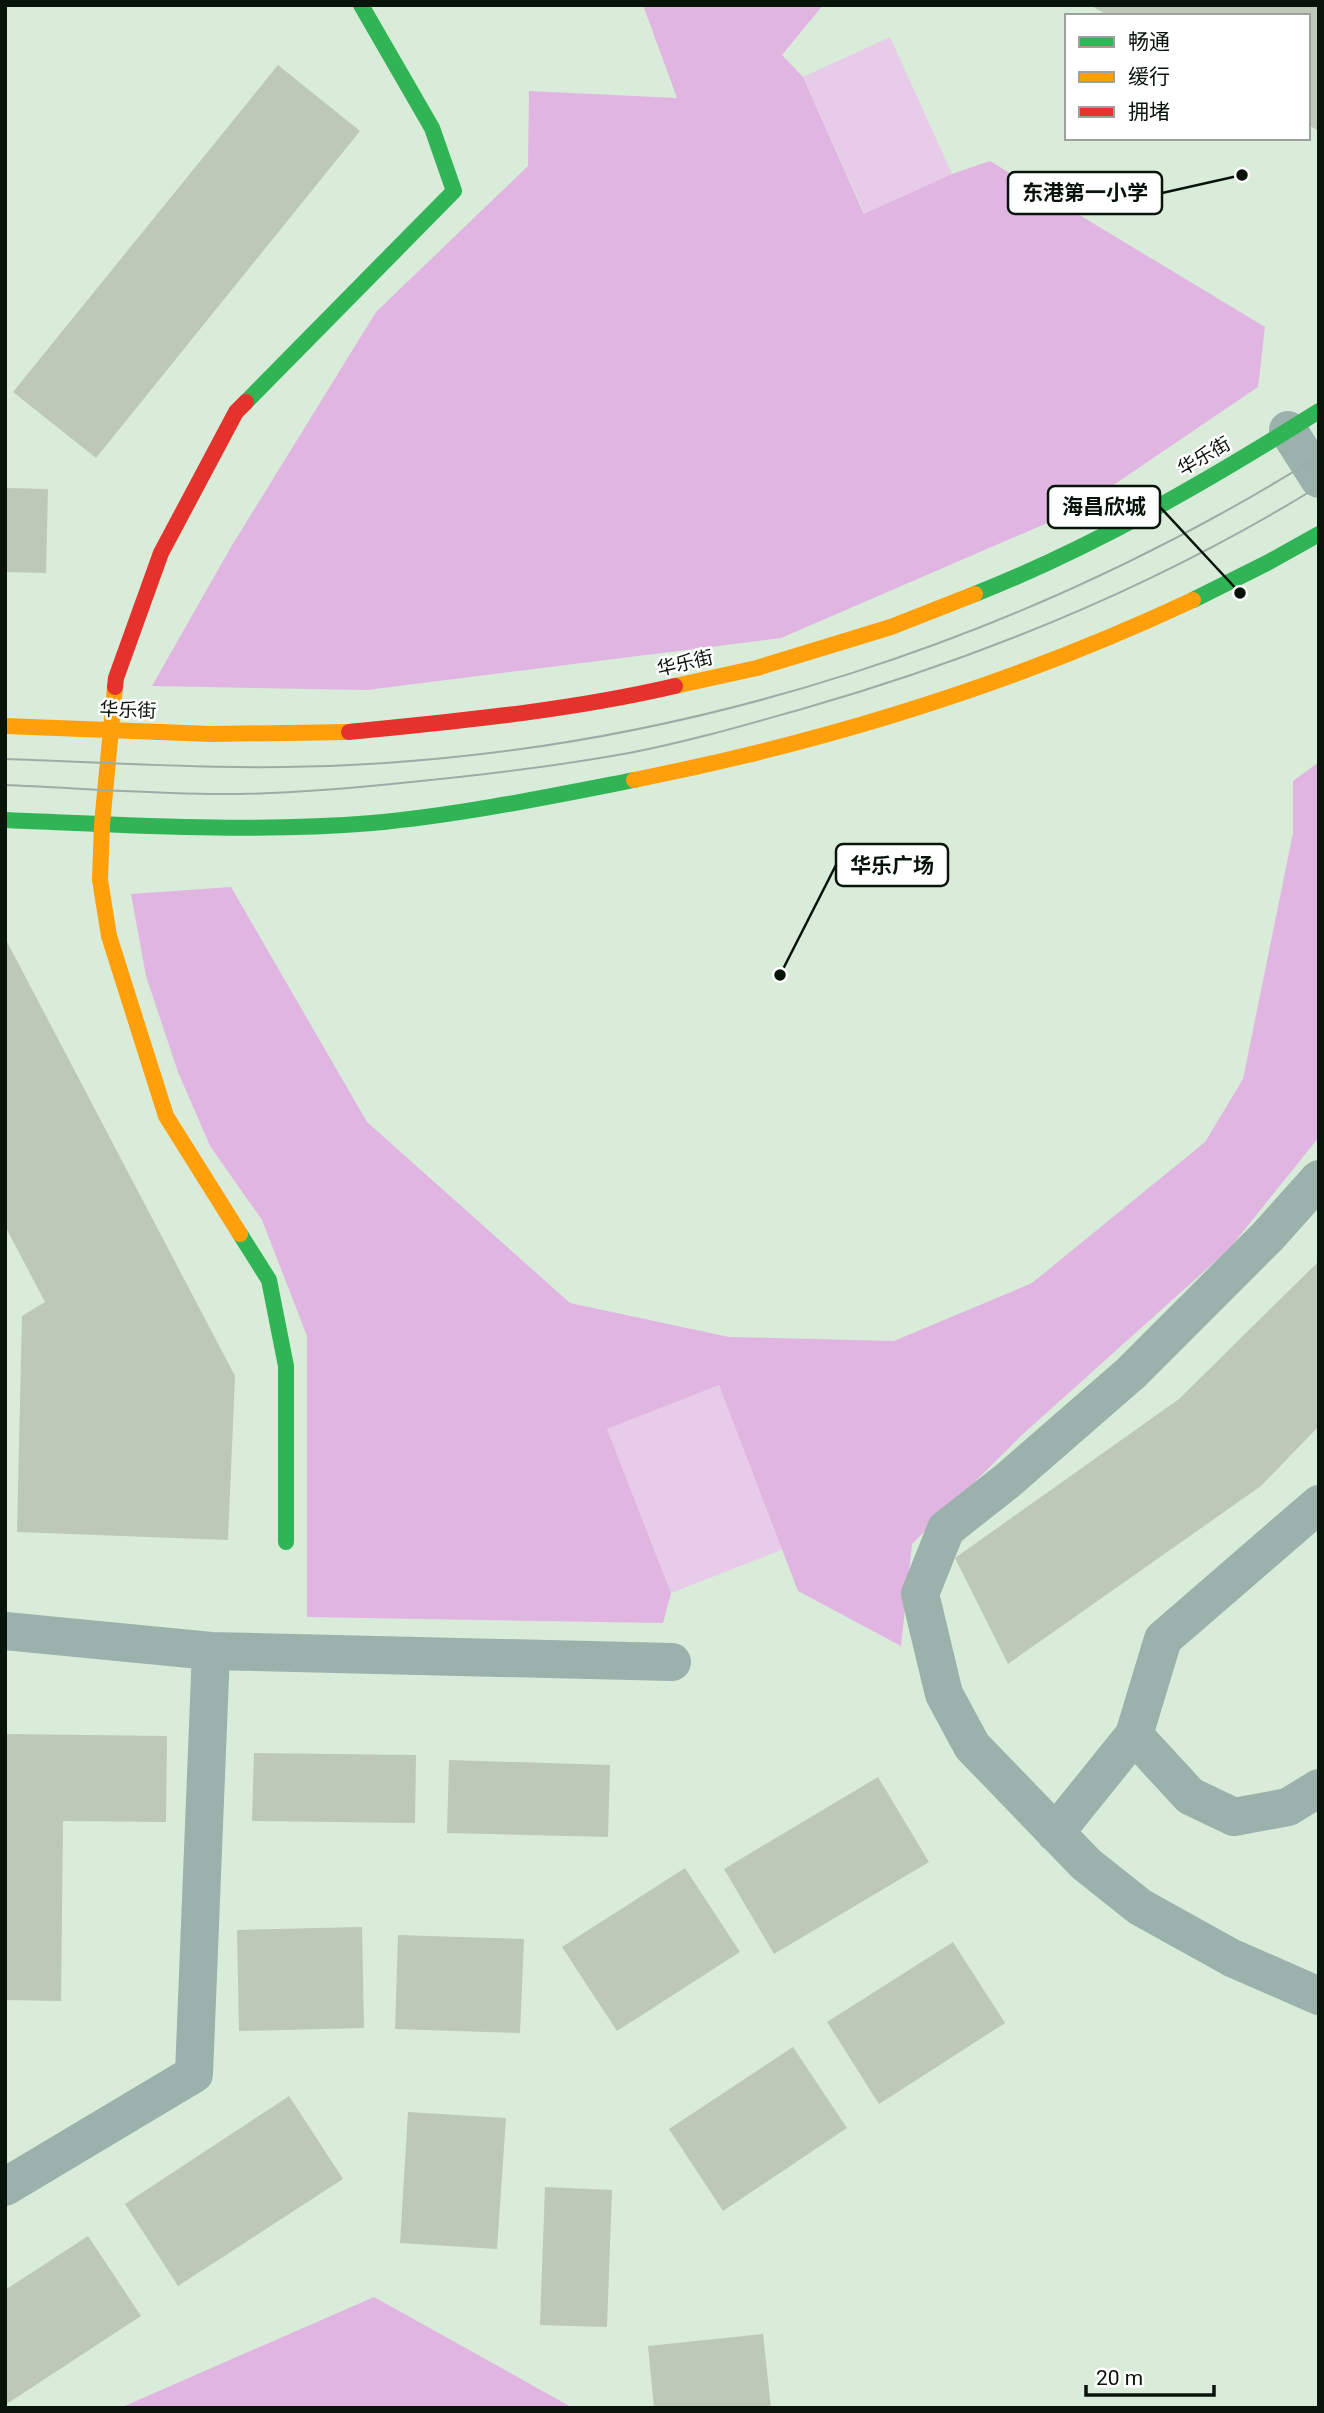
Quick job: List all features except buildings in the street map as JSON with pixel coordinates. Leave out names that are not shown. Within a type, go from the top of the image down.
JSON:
[{"type":"main road","points":[[286,1542],[286,1366],[269,1280],[166,1116],[109,936],[100,880],[102,824],[116,678],[162,553],[236,412],[454,191],[432,128],[361,5]]},
{"type":"main road","name":"华乐街","points":[[5,726],[211,734],[342,733],[483,718],[620,699],[757,668],[891,627],[1012,579],[1125,525],[1303,421]]},
{"type":"main road","points":[[5,820],[200,828],[344,825],[510,804],[637,780],[775,748],[918,707],[1051,660],[1181,607],[1319,534]]},
{"type":"street","points":[[1303,421],[1319,479]]},
{"type":"street","points":[[1319,1179],[1268,1236],[1131,1373],[1007,1481],[946,1529],[920,1594],[944,1694],[972,1746],[1055,1833],[1086,1864],[1140,1907],[1232,1958],[1319,1996]]},
{"type":"street","points":[[1055,1833],[1134,1734],[1163,1639],[1319,1504]]},
{"type":"street","points":[[5,1631],[211,1651],[672,1662]]},
{"type":"street","points":[[5,2187],[194,2074],[211,1651]]},
{"type":"street","points":[[1134,1734],[1190,1796],[1234,1817],[1288,1807],[1319,1788]]},
{"type":"shaded area","points":[[643,5],[823,5],[782,55],[803,77],[864,214],[952,174],[990,161],[1265,327],[1258,387],[1075,511],[781,638],[367,690],[152,686],[231,547],[376,312],[528,166],[529,91],[677,98]]},
{"type":"shaded area","points":[[890,37],[952,174],[865,214],[803,77]]},
{"type":"shaded area","points":[[1319,762],[1319,1137],[1229,1249],[1023,1434],[912,1544],[901,1646],[798,1591],[719,1385],[607,1429],[671,1593],[663,1623],[307,1617],[307,1336],[262,1220],[210,1146],[178,1072],[146,976],[131,894],[231,887],[367,1122],[570,1303],[729,1337],[894,1341],[1032,1283],[1205,1142],[1243,1079],[1293,833],[1293,781]]},
{"type":"shaded area","points":[[719,1385],[784,1549],[671,1593],[607,1429]]},
{"type":"shaded area","points":[[374,2297],[573,2408],[120,2408]]},
{"type":"tram line","points":[[5,759],[221,767],[350,765],[478,755],[605,735],[730,708],[854,672],[975,629],[1094,578],[1208,521],[1319,456]]},
{"type":"tram line","points":[[5,785],[212,794],[312,791],[520,770],[672,744],[870,689],[1003,642],[1133,586],[1196,555],[1319,486]]},
{"type":"traffic: fast","points":[[246,402],[454,191],[432,128],[361,5]]},
{"type":"traffic: fast","points":[[975,594],[1108,533],[1236,462],[1319,411]]},
{"type":"traffic: fast","points":[[1193,600],[1319,534]]},
{"type":"traffic: fast","points":[[5,820],[188,827],[326,826],[438,815],[634,780]]},
{"type":"traffic: fast","points":[[240,1234],[269,1280],[286,1366],[286,1542]]},
{"type":"traffic: slow","points":[[675,686],[757,668],[891,627],[975,594]]},
{"type":"traffic: slow","points":[[634,780],[777,748],[919,707],[1058,658],[1193,600]]},
{"type":"traffic: slow","points":[[115,687],[102,824],[100,880],[109,936],[166,1116],[240,1234]]},
{"type":"traffic: slow","points":[[5,726],[211,734],[349,732]]},
{"type":"traffic: jam","points":[[115,687],[161,553],[236,412],[246,402]]},
{"type":"traffic: jam","points":[[349,732],[554,709],[675,686]]},
{"type":"place","name":"东港第一小学","points":[[1242,175]]},
{"type":"place","name":"海昌欣城","points":[[1240,593]]},
{"type":"place","name":"华乐广场","points":[[780,975]]}]
